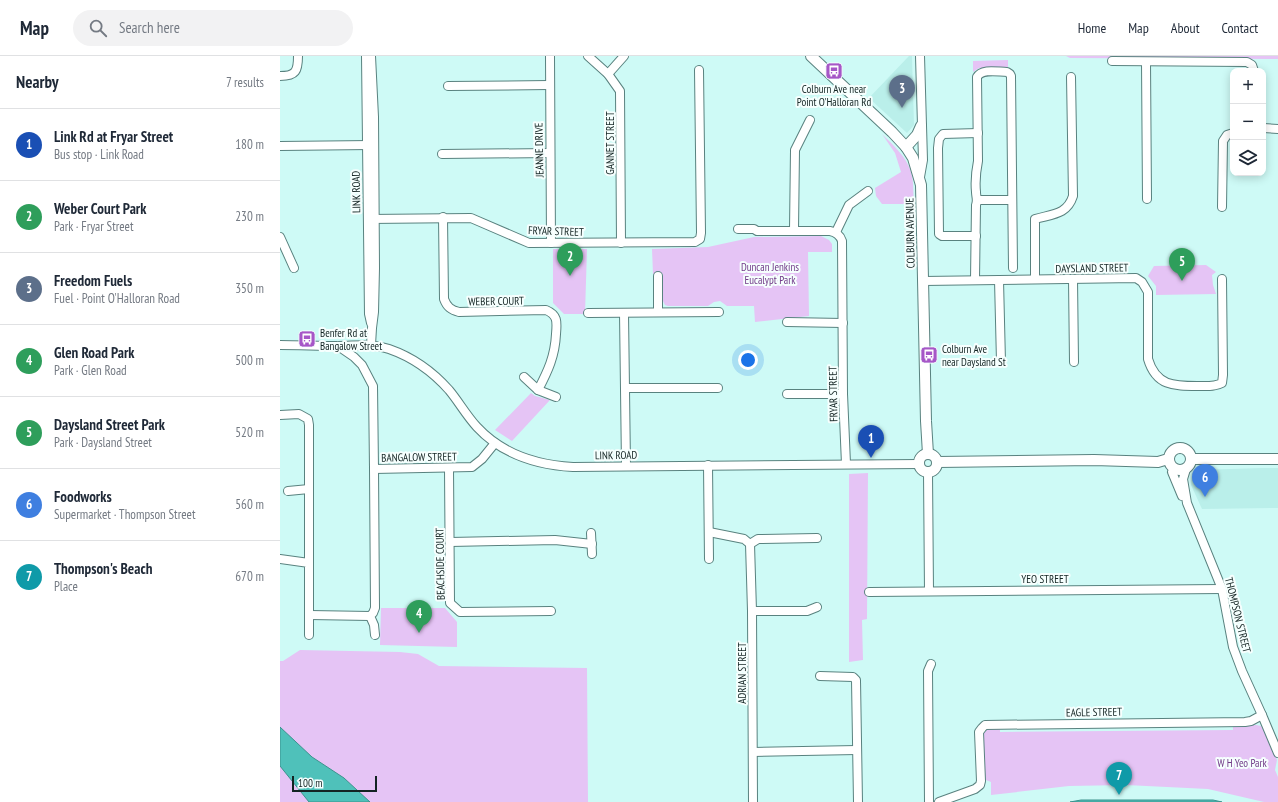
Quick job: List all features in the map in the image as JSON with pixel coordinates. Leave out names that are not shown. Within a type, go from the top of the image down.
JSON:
[{"type":"main road","name":"COLBURN AVENUE","points":[[811,56],[906,147],[913,158],[920,177],[922,185],[926,421],[928,454]]},
{"type":"main road","points":[[906,147],[917,135],[921,126]]},
{"type":"main road","points":[[1176,448],[1186,450],[1191,455],[1190,464],[1186,469],[1178,471],[1170,465],[1168,459],[1171,452],[1176,448]]},
{"type":"main road","points":[[928,454],[933,455],[937,462],[935,469],[928,472],[922,468],[920,464],[923,456],[928,454]]},
{"type":"main road","points":[[937,462],[1094,460],[1158,462],[1168,459]]},
{"type":"main road","points":[[1191,459],[1278,459]]},
{"type":"street","points":[[280,76],[288,76],[294,73],[298,67],[298,56]]},
{"type":"street","name":"LINK ROAD","points":[[366,56],[370,145]]},
{"type":"street","name":"LINK ROAD","points":[[371,56],[370,145],[374,312],[371,345],[389,349],[406,357],[425,368],[438,378],[450,391],[477,427],[495,442],[512,453],[543,464],[573,467],[920,464]]},
{"type":"street","name":"JEANNE DRIVE","points":[[550,56],[551,243]]},
{"type":"street","name":"GANNET STREET","points":[[588,56],[608,74],[620,92],[621,243]]},
{"type":"street","points":[[608,74],[624,56]]},
{"type":"street","points":[[920,56],[923,160],[920,177]]},
{"type":"street","points":[[1112,61],[1248,62],[1253,68]]},
{"type":"street","points":[[1146,62],[1147,199]]},
{"type":"street","name":"FRYAR STREET","points":[[371,218],[471,218],[529,243],[694,242],[700,239],[699,70]]},
{"type":"street","points":[[975,280],[974,258],[976,205],[978,200],[976,193],[978,133],[977,77],[983,72],[1007,72],[1010,74],[1013,268]]},
{"type":"street","points":[[1035,280],[1035,219],[1062,212],[1067,208],[1073,196],[1071,77]]},
{"type":"street","points":[[448,86],[549,85]]},
{"type":"street","points":[[794,230],[795,150],[810,120]]},
{"type":"street","points":[[1266,128],[1278,129]]},
{"type":"street","points":[[976,236],[942,236],[939,234],[938,148],[939,139],[943,134],[978,133]]},
{"type":"street","points":[[1222,207],[1223,140],[1230,134]]},
{"type":"street","points":[[280,146],[370,145]]},
{"type":"street","points":[[442,154],[550,153]]},
{"type":"street","points":[[738,229],[754,229],[757,231],[794,230],[836,232],[849,205],[868,191]]},
{"type":"street","points":[[978,200],[1012,200]]},
{"type":"street","name":"WEBER COURT","points":[[443,218],[444,299],[447,305],[453,310],[460,312],[546,310],[556,317],[556,348],[538,390]]},
{"type":"street","name":"FRYAR STREET","points":[[836,232],[841,237],[842,241],[843,394],[846,464]]},
{"type":"street","points":[[280,237],[294,268]]},
{"type":"street","points":[[658,276],[658,312]]},
{"type":"street","name":"DAYSLAND STREET","points":[[923,281],[1136,278],[1142,282],[1148,292],[1148,359],[1155,374],[1162,380],[1177,386],[1217,386],[1222,383],[1223,375],[1222,279]]},
{"type":"street","points":[[1073,279],[1074,362]]},
{"type":"street","points":[[999,280],[1001,362]]},
{"type":"street","points":[[588,313],[719,312]]},
{"type":"street","points":[[624,313],[626,466]]},
{"type":"street","points":[[787,322],[843,323]]},
{"type":"street","points":[[280,345],[371,345]]},
{"type":"street","name":"BANGALOW STREET","points":[[338,346],[354,357],[362,365],[373,386],[374,469],[472,467],[482,459],[495,442]]},
{"type":"street","points":[[524,377],[538,390],[556,397]]},
{"type":"street","points":[[626,388],[718,388]]},
{"type":"street","points":[[787,394],[843,394]]},
{"type":"street","points":[[280,415],[299,414],[308,419],[309,425],[309,635]]},
{"type":"street","points":[[708,465],[709,558]]},
{"type":"street","name":"BEACHSIDE COURT","points":[[449,468],[450,603],[460,612],[551,611]]},
{"type":"street","points":[[370,616],[375,608],[374,469]]},
{"type":"street","name":"THOMPSON STREET","points":[[1174,469],[1172,472],[1181,495],[1188,503]]},
{"type":"street","name":"THOMPSON STREET","points":[[1186,469],[1183,479],[1188,503],[1222,588],[1233,647],[1278,753]]},
{"type":"street","points":[[928,472],[930,591]]},
{"type":"street","points":[[288,491],[309,489]]},
{"type":"street","points":[[709,532],[744,539],[750,544],[758,539],[817,538]]},
{"type":"street","points":[[591,533],[592,554]]},
{"type":"street","points":[[450,542],[555,540],[592,544]]},
{"type":"street","name":"ADRIAN STREET","points":[[750,544],[752,611],[753,802]]},
{"type":"street","points":[[280,559],[310,563]]},
{"type":"street","name":"YEO STREET","points":[[869,592],[1222,588]]},
{"type":"street","points":[[752,611],[807,610],[817,607]]},
{"type":"street","points":[[310,615],[370,616]]},
{"type":"street","points":[[370,616],[374,625],[375,636]]},
{"type":"street","points":[[929,802],[928,671],[931,664]]},
{"type":"street","points":[[820,676],[854,677],[856,680],[858,802]]},
{"type":"street","name":"EAGLE STREET","points":[[938,802],[975,788],[980,784],[980,732],[985,725],[1245,722],[1251,721],[1262,715]]},
{"type":"street","points":[[753,752],[857,750]]},
{"type":"shaded area","points":[[909,56],[912,56],[914,125],[907,133],[869,98]]},
{"type":"shaded area","points":[[1278,468],[1278,508],[1202,509],[1191,485],[1192,473],[1200,470]]},
{"type":"green space","points":[[1066,56],[1278,56],[1278,59],[1070,58]]},
{"type":"green space","points":[[1008,60],[1008,68],[979,68],[973,72],[973,61]]},
{"type":"green space","points":[[882,134],[899,151],[909,166],[913,179],[914,204],[882,204],[876,196],[875,188],[901,172],[895,153]]},
{"type":"green space","name":"Duncan Jenkins Eucalypt Park","points":[[821,236],[829,240],[832,244],[832,252],[808,252],[809,316],[755,322],[754,306],[727,306],[720,301],[714,302],[708,306],[668,306],[665,305],[663,301],[663,274],[653,274],[652,249],[708,247],[754,237]]},
{"type":"green space","points":[[553,249],[587,249],[585,314],[564,314],[553,303]]},
{"type":"green space","points":[[1206,265],[1216,272],[1212,275],[1216,294],[1156,295],[1156,286],[1148,276],[1154,266]]},
{"type":"green space","points":[[531,393],[535,396],[550,400],[512,441],[495,430]]},
{"type":"green space","points":[[868,473],[867,619],[862,620],[863,660],[849,662],[849,474]]},
{"type":"green space","points":[[381,608],[445,608],[457,622],[457,647],[380,645]]},
{"type":"green space","points":[[300,650],[400,652],[418,654],[439,666],[587,668],[588,802],[280,802],[280,661],[283,661]]},
{"type":"green space","name":"W H Yeo Park","points":[[1233,725],[1256,725],[1261,726],[1265,731],[1277,760],[1275,770],[1278,777],[1278,802],[1264,802],[1208,789],[1126,785],[1069,786],[991,795],[991,782],[986,780],[985,776],[983,736],[986,731],[994,728],[1000,728],[1000,732],[1233,730]]},
{"type":"water","points":[[280,727],[312,757],[344,778],[370,802],[309,802],[280,766]]},
{"type":"water","points":[[1081,800],[1213,800],[1222,802],[1070,802]]},
{"type":"place","name":"Colburn Ave near Point O'Halloran Rd","points":[[834,71]]},
{"type":"place","name":"Freedom Fuels","points":[[902,108]]},
{"type":"place","name":"Weber Court Park","points":[[570,276]]},
{"type":"place","name":"Daysland Street Park","points":[[1182,281]]},
{"type":"place","name":"Benfer Rd at Bangalow Street","points":[[307,339]]},
{"type":"place","name":"Colburn Ave near Daysland St","points":[[929,355]]},
{"type":"place","name":"Link Rd at Fryar Street","points":[[871,458]]},
{"type":"place","name":"Foodworks","points":[[1205,497]]},
{"type":"place","name":"Glen Road Park","points":[[419,633]]},
{"type":"place","name":"Thompson's Beach","points":[[1119,795]]}]
